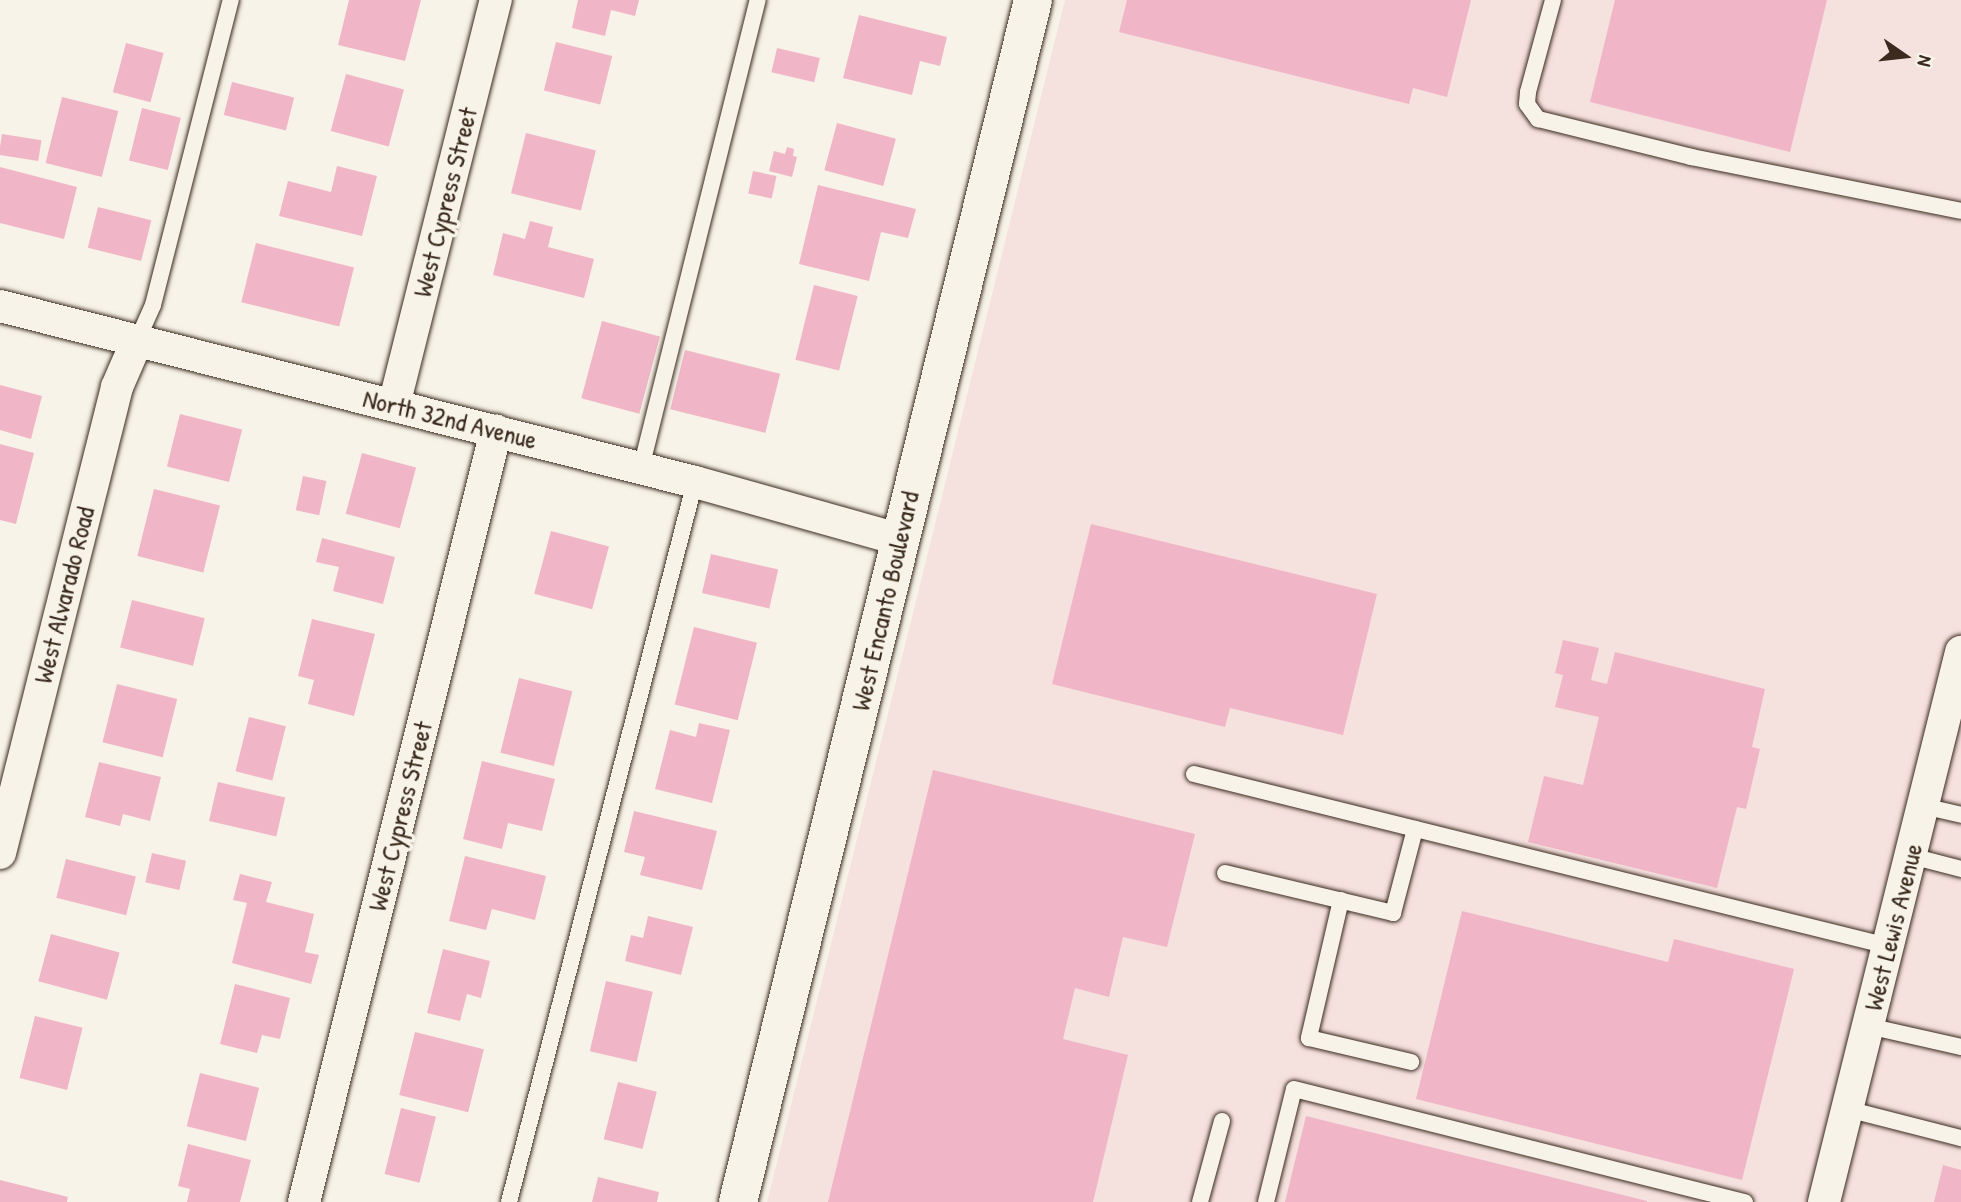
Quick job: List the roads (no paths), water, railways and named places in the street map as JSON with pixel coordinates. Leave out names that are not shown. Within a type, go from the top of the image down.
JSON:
[{"type":"street","name":"West Cypress Street","points":[[394,405],[496,0]]},
{"type":"street","name":"West Encanto Boulevard","points":[[738,1202],[898,539],[1033,0]]},
{"type":"street","name":"North 32nd Avenue","points":[[0,306],[695,482],[898,539]]},
{"type":"street","name":"West Alvarado Road","points":[[0,853],[117,387],[137,341]]},
{"type":"street","name":"West Cypress Street","points":[[304,1202],[496,431]]},
{"type":"street","name":"West Lewis Avenue","points":[[1824,1202],[1961,652]]},
{"type":"lane","points":[[137,341],[153,305],[231,0]]},
{"type":"lane","points":[[641,468],[758,0]]},
{"type":"lane","points":[[1553,0],[1528,92],[1527,104],[1538,119],[1691,157],[1961,211]]},
{"type":"lane","points":[[509,1202],[695,482]]},
{"type":"lane","points":[[1194,774],[1888,946]]},
{"type":"lane","points":[[1923,806],[1961,815]]},
{"type":"lane","points":[[1224,873],[1394,913],[1415,829]]},
{"type":"lane","points":[[1910,856],[1961,869]]},
{"type":"lane","points":[[1341,900],[1309,1038],[1411,1062]]},
{"type":"lane","points":[[1868,1026],[1961,1047]]},
{"type":"lane","points":[[1266,1202],[1294,1090],[1745,1202]]},
{"type":"lane","points":[[1847,1109],[1961,1138]]},
{"type":"lane","points":[[1200,1202],[1222,1121]]}]
